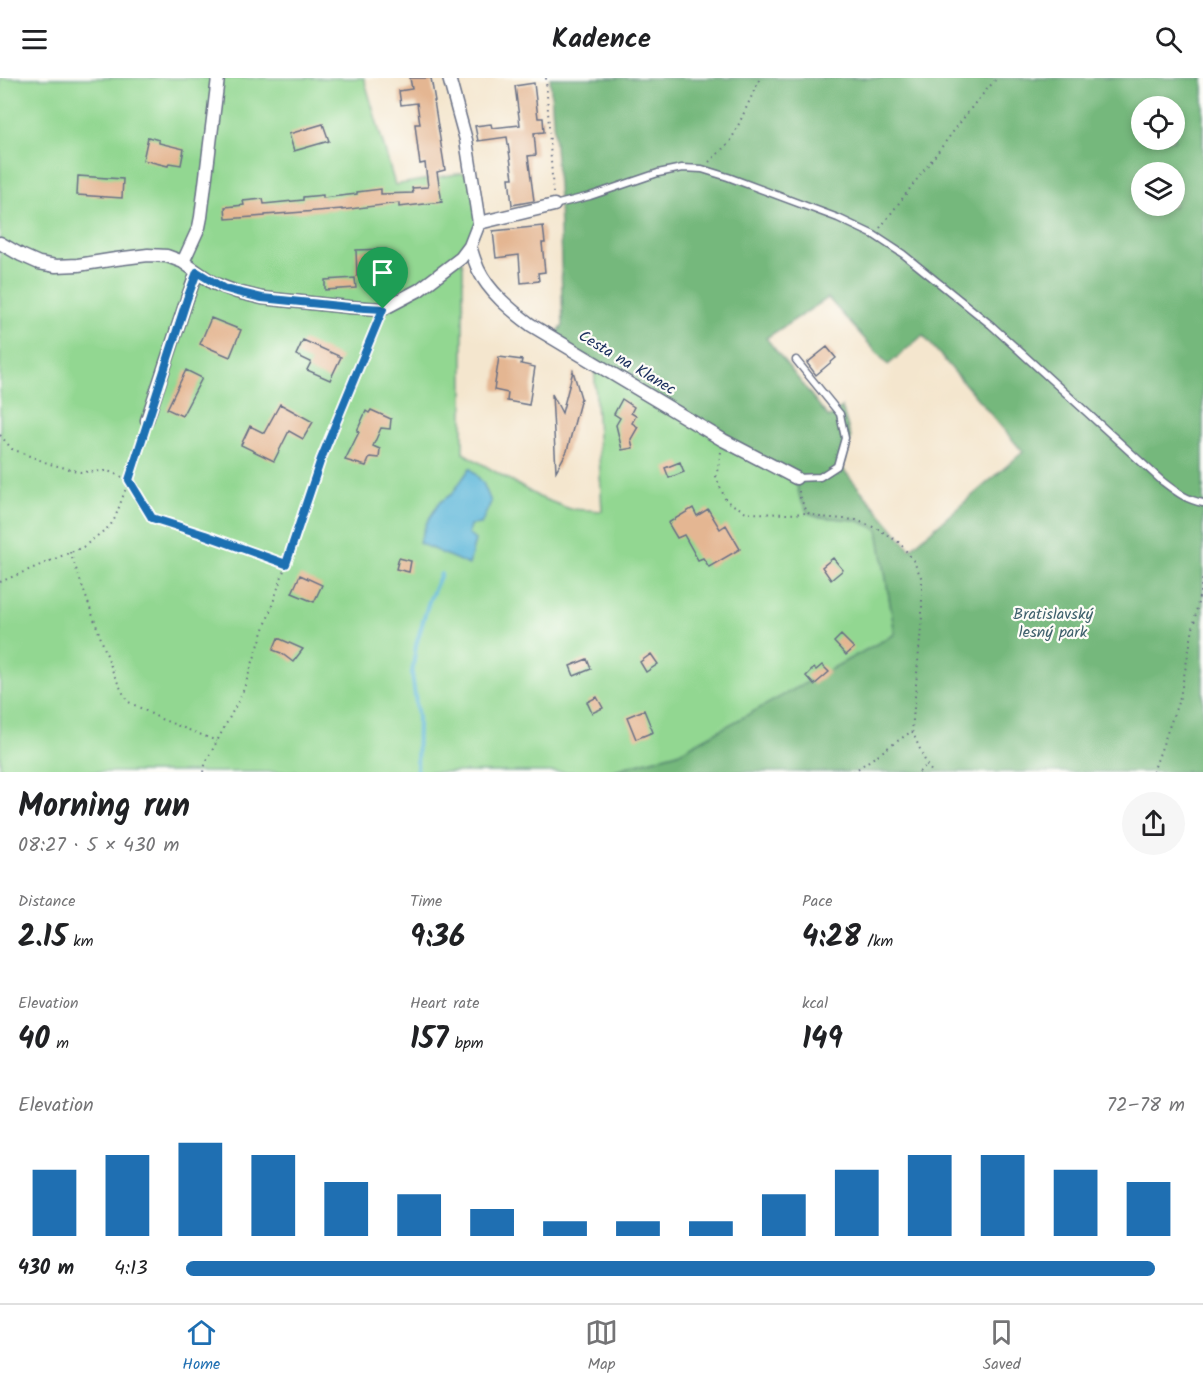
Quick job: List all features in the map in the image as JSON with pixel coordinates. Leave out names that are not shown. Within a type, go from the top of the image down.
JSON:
[{"type":"street","points":[[183,262],[199,227],[201,217],[218,78]]},
{"type":"street","points":[[0,243],[39,263],[56,266],[148,255],[167,256],[183,262],[223,288],[237,292],[262,298],[383,309],[419,290],[461,258],[470,246],[479,223],[466,140],[449,78]]},
{"type":"street","points":[[479,223],[554,205]]},
{"type":"street","name":"Cesta na Klanec","points":[[470,246],[478,270],[492,290],[512,311],[552,338],[723,440],[796,478]]},
{"type":"street","points":[[147,420],[197,272]]},
{"type":"lane","points":[[554,205],[590,196],[658,173],[682,168],[702,169],[728,177],[838,218],[874,235],[903,254],[991,326],[1162,481],[1192,501],[1203,503]]},
{"type":"lane","points":[[321,459],[383,309]]},
{"type":"lane","points":[[796,360],[840,414],[845,438],[837,466],[820,477],[796,478]]},
{"type":"path","points":[[546,78],[554,205]]},
{"type":"path","points":[[702,169],[730,141],[760,78]]},
{"type":"path","points":[[874,235],[975,103],[997,78]]},
{"type":"path","points":[[0,582],[83,547],[110,526],[129,480],[147,420]]},
{"type":"path","points":[[0,435],[12,449],[50,464],[81,472],[108,471],[129,480],[152,518],[286,564]]},
{"type":"path","points":[[723,440],[716,477],[726,501],[748,513],[808,513],[820,517],[856,520],[878,529],[900,543],[914,560],[922,579],[922,616],[912,731],[932,772]]},
{"type":"path","points":[[203,772],[242,694],[321,459]]},
{"type":"path","points":[[796,478],[800,498],[808,513]]},
{"type":"path","points":[[70,552],[114,675],[127,700],[162,719],[217,741]]},
{"type":"path","points":[[1154,772],[1180,697],[1203,576]]},
{"type":"path","points":[[853,772],[912,731]]},
{"type":"path","points":[[919,772],[927,765]]},
{"type":"green space","points":[[0,78],[364,78],[395,185],[462,173],[473,177],[479,223],[461,258],[463,267],[463,453],[539,497],[570,509],[602,511],[594,363],[796,478],[820,517],[856,520],[878,529],[895,634],[678,753],[607,772],[0,772]]},
{"type":"green space","name":"Bratislavský lesný park","points":[[550,78],[1203,78],[1203,772],[607,772],[678,753],[895,634],[878,529],[856,520],[820,517],[808,513],[800,498],[795,478],[552,338],[563,326],[559,199]],"holes":[[[828,298],[888,365],[923,335],[1023,452],[910,549],[842,468],[851,438],[842,407],[829,418],[766,338]]]},
{"type":"water","points":[[470,468],[483,483],[491,502],[481,524],[470,525],[468,534],[475,540],[469,565],[419,543],[427,522],[439,503],[452,494]]},
{"type":"building","points":[[410,78],[431,78],[445,170],[437,172],[442,202],[399,207],[399,203],[226,219],[225,207],[244,205],[243,201],[263,199],[264,204],[303,200],[303,197],[323,195],[323,198],[381,189],[381,194],[413,193],[412,188],[428,187],[425,163],[420,164],[418,150],[415,124],[420,124],[417,103],[401,105],[399,91],[412,89]]},
{"type":"building","points":[[534,83],[538,118],[543,118],[544,132],[534,133],[536,155],[528,156],[534,201],[512,205],[509,178],[513,178],[507,137],[478,141],[475,126],[491,124],[492,128],[520,125],[515,86]]},
{"type":"building","points":[[323,124],[329,141],[294,151],[289,134]]},
{"type":"building","points":[[148,137],[159,140],[159,143],[184,149],[181,165],[169,163],[168,166],[143,160]]},
{"type":"building","points":[[78,176],[123,179],[122,198],[77,195]]},
{"type":"building","points":[[543,226],[545,272],[538,273],[539,281],[521,283],[519,255],[496,258],[493,231]]},
{"type":"building","points":[[386,249],[387,275],[357,276],[356,250]]},
{"type":"building","points":[[355,278],[356,288],[325,290],[325,280]]},
{"type":"building","points":[[211,318],[241,330],[230,357],[200,344]]},
{"type":"building","points":[[303,340],[341,357],[330,380],[307,370],[311,362],[296,355]]},
{"type":"building","points":[[827,347],[836,358],[816,375],[807,363]]},
{"type":"building","points":[[499,357],[522,360],[521,364],[535,367],[529,405],[507,401],[508,393],[494,390]]},
{"type":"building","points":[[186,370],[202,378],[182,416],[167,409]]},
{"type":"building","points":[[573,371],[581,398],[567,451],[556,471],[552,394],[562,413]]},
{"type":"building","points":[[622,399],[634,407],[631,413],[636,416],[632,423],[638,427],[631,439],[633,448],[622,450],[616,425],[620,418],[614,414]]},
{"type":"building","points":[[280,404],[313,422],[303,439],[289,431],[274,461],[241,445],[250,426],[264,433]]},
{"type":"building","points":[[371,410],[391,419],[390,429],[381,428],[373,446],[380,449],[379,458],[370,457],[366,466],[345,460],[359,432],[357,431],[366,411],[369,413]]},
{"type":"building","points":[[680,462],[684,472],[669,478],[665,468]]},
{"type":"building","points":[[693,508],[697,516],[708,509],[720,529],[726,525],[740,549],[709,567],[703,558],[698,560],[684,535],[677,538],[668,523]]},
{"type":"building","points":[[399,558],[411,561],[409,572],[396,569]]},
{"type":"building","points":[[833,558],[843,570],[831,580],[822,567]]},
{"type":"building","points":[[300,575],[322,585],[314,602],[292,593]]},
{"type":"building","points":[[841,635],[854,648],[846,655],[834,642]]},
{"type":"building","points":[[278,638],[303,649],[293,662],[273,650]]},
{"type":"building","points":[[651,654],[658,664],[646,672],[640,662]]},
{"type":"building","points":[[587,659],[591,669],[574,676],[570,666]]},
{"type":"building","points":[[822,665],[829,672],[814,685],[806,676],[814,668],[816,670]]},
{"type":"building","points":[[597,697],[603,708],[592,713],[587,702]]},
{"type":"building","points":[[644,710],[653,732],[636,739],[627,717]]},
{"type":"waterway","points":[[417,772],[418,718],[412,674],[416,645],[429,601],[441,574]]},
{"type":"route","points":[[197,272],[223,288],[262,298],[383,309],[321,459],[286,564],[152,518],[129,480],[197,272]]}]
